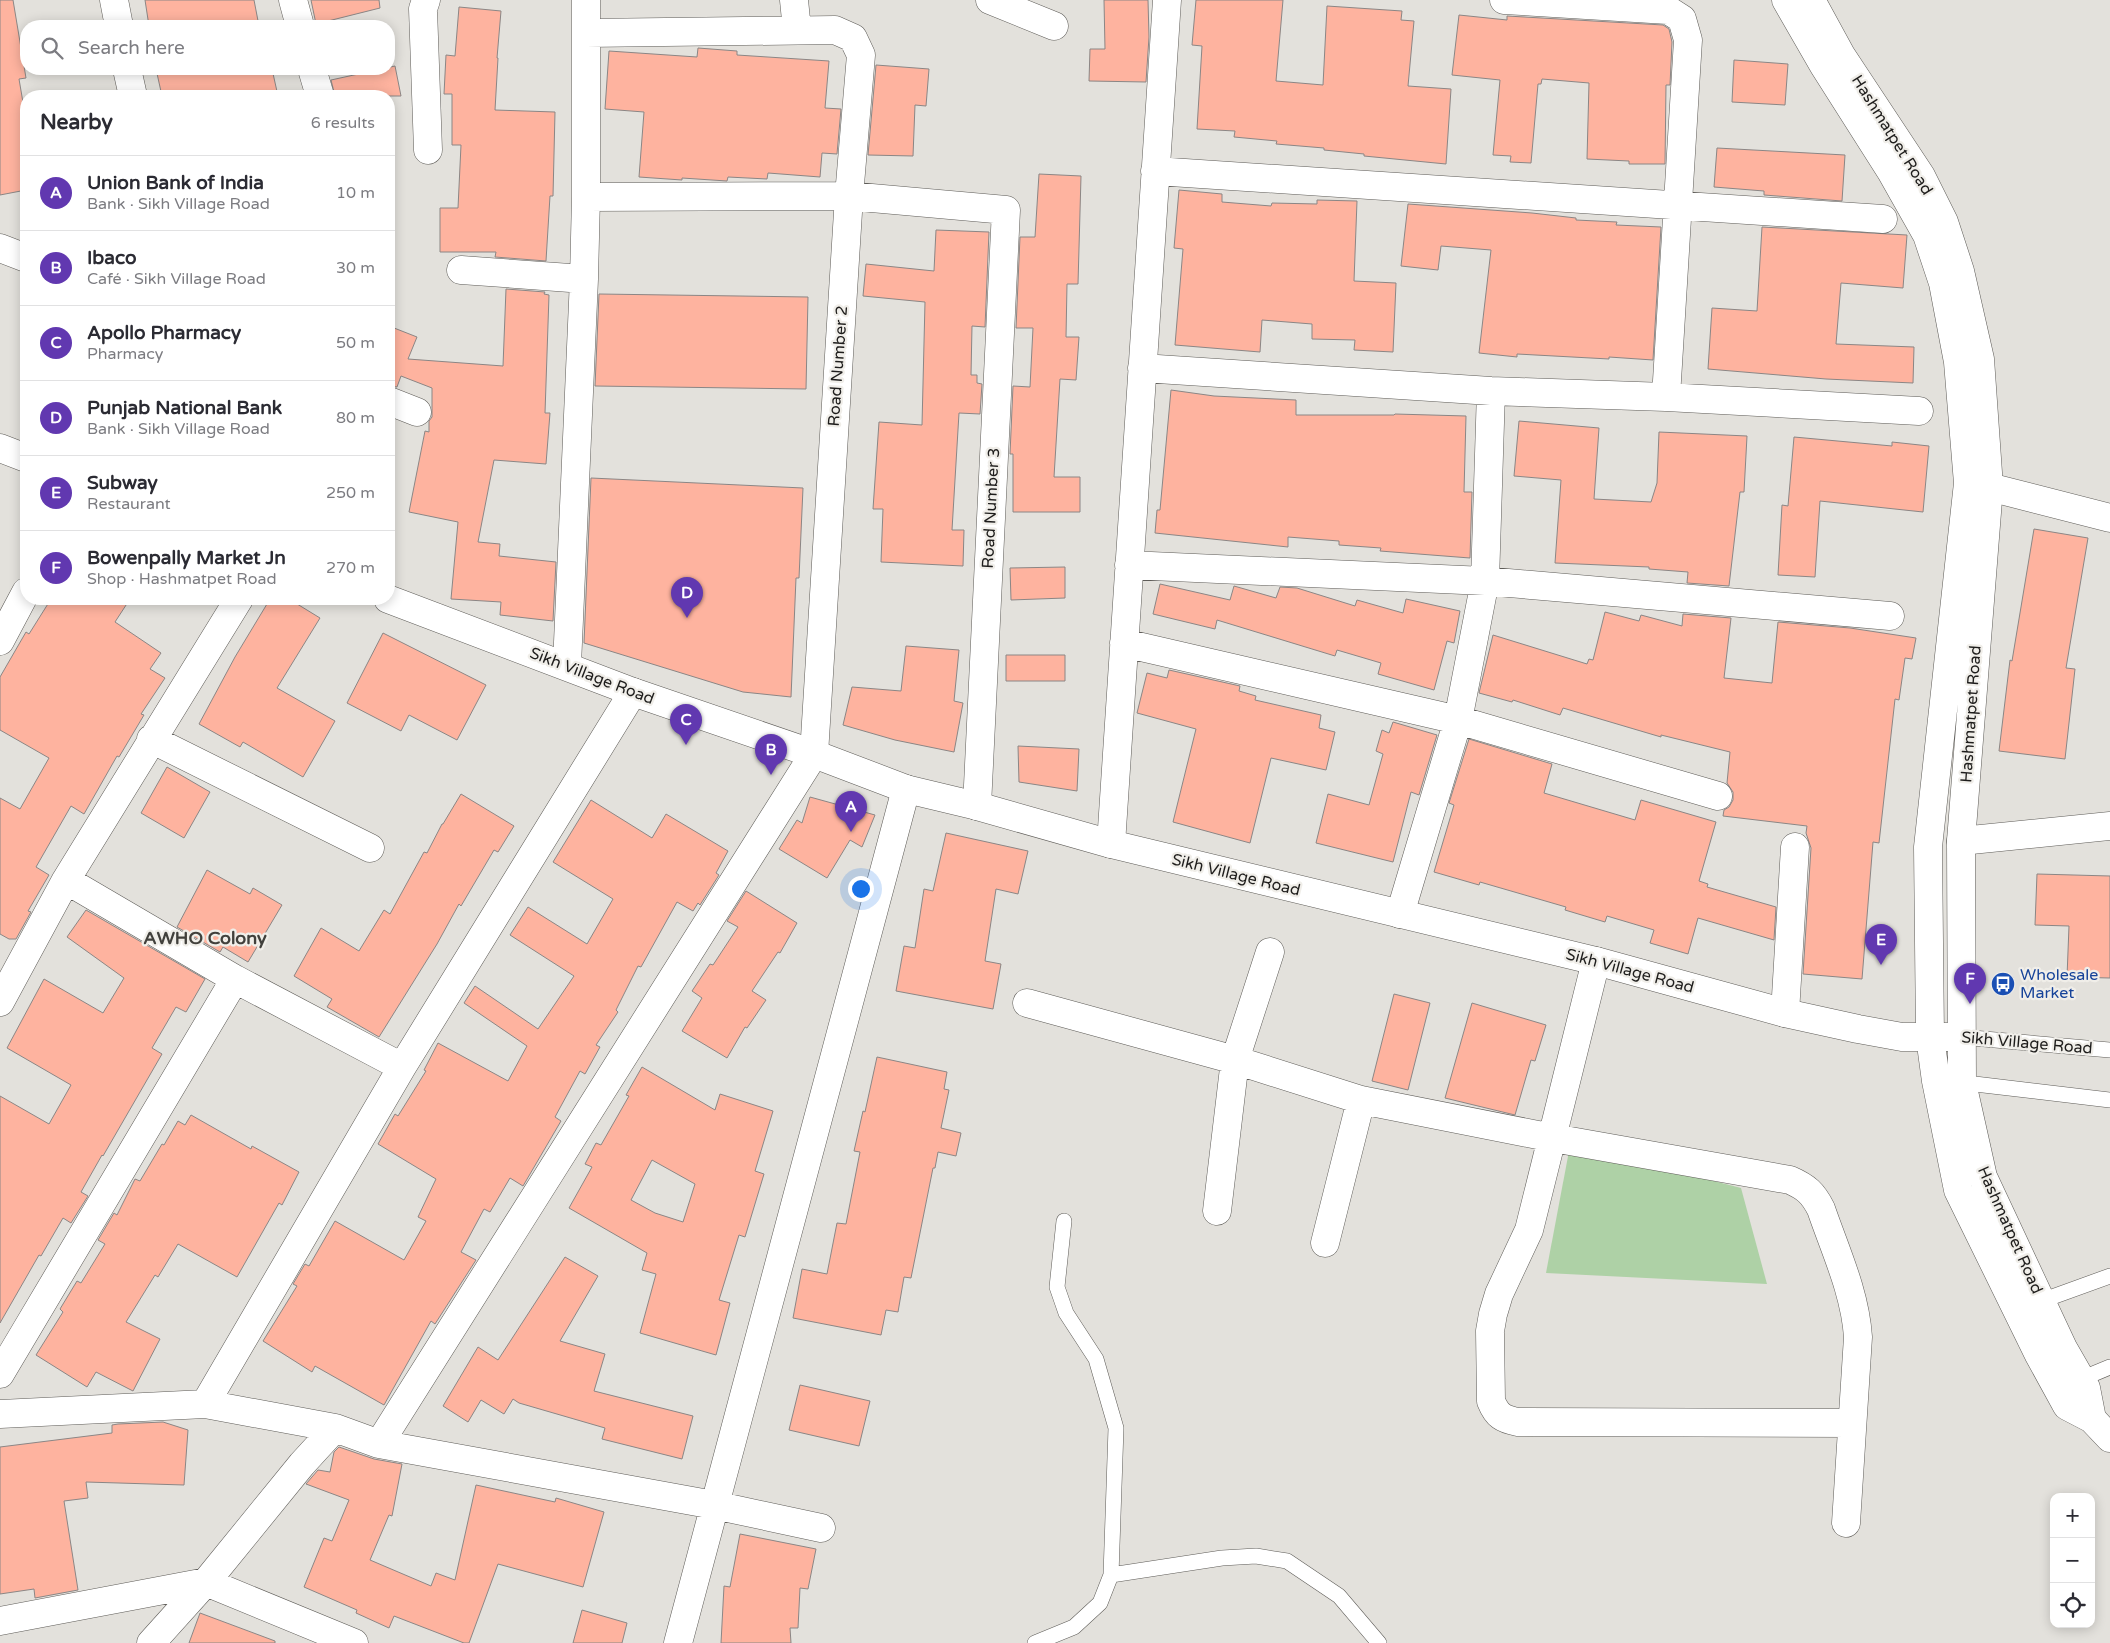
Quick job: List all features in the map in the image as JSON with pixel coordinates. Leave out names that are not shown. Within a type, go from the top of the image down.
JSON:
[{"type":"street","points":[[114,0],[118,20]]},
{"type":"street","points":[[293,0],[298,20]]},
{"type":"street","points":[[426,0],[423,9],[428,150]]},
{"type":"street","points":[[566,665],[584,279],[586,0]]},
{"type":"street","points":[[794,0],[797,30]]},
{"type":"street","points":[[990,0],[1054,26]]},
{"type":"street","points":[[1111,844],[1167,0]]},
{"type":"street","points":[[1504,0],[1601,3],[1668,10],[1682,20],[1688,40],[1666,397]]},
{"type":"street","points":[[1786,0],[1824,66],[1892,173],[1927,235],[1969,360],[1968,483],[1928,847],[1930,1037],[1949,1082],[1958,1190],[2039,1355],[2068,1406],[2101,1428]]},
{"type":"street","name":"Hashmatpet Road","points":[[1811,0],[1841,55],[1921,176],[1944,222],[1960,272],[1969,360],[1989,487],[1961,841],[1961,1037],[1949,1082],[1983,1177],[2063,1348],[2086,1388],[2101,1428]]},
{"type":"street","name":"Road Number 2","points":[[586,33],[835,30],[853,38],[861,55],[849,196],[814,754]]},
{"type":"street","points":[[129,75],[132,90]]},
{"type":"street","points":[[314,75],[318,90]]},
{"type":"street","points":[[1155,171],[1883,218]]},
{"type":"street","points":[[586,197],[849,196]]},
{"type":"street","name":"Road Number 3","points":[[849,196],[1006,210],[976,806]]},
{"type":"street","points":[[0,248],[20,256]]},
{"type":"street","points":[[461,270],[584,279]]},
{"type":"street","points":[[1142,368],[1491,391],[1666,397],[1919,411]]},
{"type":"street","points":[[1400,914],[1458,720],[1485,581],[1491,391]]},
{"type":"street","points":[[395,403],[417,412]]},
{"type":"street","points":[[0,448],[20,456]]},
{"type":"street","points":[[1989,487],[2110,518]]},
{"type":"street","points":[[1129,566],[1485,581],[1890,616]]},
{"type":"street","name":"Sikh Village Road","points":[[395,602],[633,692],[814,754],[906,789],[976,806],[1111,844],[1596,961],[1785,1013],[1866,1031],[1902,1036],[1961,1037]]},
{"type":"street","points":[[0,640],[20,603]]},
{"type":"street","points":[[0,1002],[66,880],[235,605]]},
{"type":"street","points":[[1124,643],[1458,720],[1718,796]]},
{"type":"street","points":[[205,1404],[402,1067],[633,692]]},
{"type":"street","points":[[151,740],[370,848]]},
{"type":"street","points":[[379,1444],[814,754]]},
{"type":"street","points":[[678,1643],[906,789]]},
{"type":"street","points":[[1961,841],[2110,826]]},
{"type":"street","points":[[1785,1013],[1795,847]]},
{"type":"street","points":[[66,880],[235,979],[402,1067]]},
{"type":"street","points":[[1217,1211],[1235,1060],[1270,952]]},
{"type":"street","points":[[1596,961],[1530,1230],[1499,1294],[1493,1314],[1490,1331],[1491,1401],[1495,1412],[1504,1419],[1518,1422],[1851,1423]]},
{"type":"street","points":[[0,1374],[235,979]]},
{"type":"street","points":[[1027,1003],[1235,1060],[1361,1100],[1553,1138],[1790,1180],[1805,1186],[1814,1196],[1821,1209],[1857,1318],[1858,1337],[1846,1523]]},
{"type":"street","points":[[1325,1243],[1361,1100]]},
{"type":"street","points":[[0,1414],[205,1404],[335,1428],[379,1444],[714,1506],[821,1528]]},
{"type":"street","points":[[151,1643],[206,1582],[302,1464],[335,1428]]},
{"type":"street","points":[[0,1621],[206,1582],[354,1643]]},
{"type":"lane","name":"Sikh Village Road","points":[[1961,1037],[2110,1050]]},
{"type":"lane","points":[[1949,1082],[2110,1100]]},
{"type":"lane","points":[[1035,1643],[1074,1627],[1100,1603],[1111,1575],[1116,1428],[1096,1359],[1066,1313],[1057,1287],[1064,1220]]},
{"type":"lane","points":[[2041,1301],[2110,1276]]},
{"type":"lane","points":[[2081,1379],[2110,1367]]},
{"type":"lane","points":[[1111,1575],[1222,1558],[1256,1556],[1287,1561],[1339,1596],[1379,1643]]},
{"type":"green space","points":[[1569,1151],[1741,1188],[1767,1284],[1546,1273]]},
{"type":"building","points":[[0,0],[13,0],[20,42],[20,75],[26,75],[26,78],[19,79],[21,90],[20,191],[0,195]]},
{"type":"building","points":[[145,0],[254,0],[258,20],[148,20]]},
{"type":"building","points":[[311,0],[379,0],[380,8],[332,20],[315,20]]},
{"type":"building","points":[[1104,0],[1148,0],[1149,37],[1146,82],[1089,81],[1090,49],[1105,49]]},
{"type":"building","points":[[1196,0],[1283,0],[1276,81],[1323,85],[1327,6],[1402,11],[1401,20],[1414,21],[1408,86],[1451,89],[1446,164],[1364,156],[1364,154],[1324,150],[1324,148],[1276,144],[1277,141],[1234,137],[1235,131],[1197,129],[1202,46],[1192,45]]},
{"type":"building","points":[[459,7],[501,11],[495,110],[555,112],[553,196],[550,196],[546,261],[495,257],[496,252],[440,252],[440,208],[458,208],[461,145],[452,145],[452,94],[444,94],[446,55],[455,56]]},
{"type":"building","points":[[1459,15],[1507,20],[1507,16],[1663,25],[1669,29],[1672,42],[1670,85],[1666,85],[1665,164],[1629,164],[1629,161],[1587,159],[1589,83],[1542,79],[1541,84],[1538,84],[1531,163],[1510,162],[1511,156],[1493,155],[1500,80],[1452,75]]},
{"type":"building","points":[[698,48],[737,51],[737,55],[829,61],[825,108],[841,109],[837,154],[822,153],[820,177],[768,173],[767,179],[728,177],[727,181],[639,177],[644,112],[605,109],[609,51],[697,57]]},
{"type":"building","points":[[1734,60],[1788,64],[1785,105],[1732,102]]},
{"type":"building","points":[[876,65],[929,69],[926,106],[915,105],[913,156],[868,155]]},
{"type":"building","points":[[395,66],[401,96],[395,96],[395,90],[334,90],[331,80],[354,75],[395,75]]},
{"type":"building","points":[[157,75],[273,75],[277,90],[161,90]]},
{"type":"building","points":[[1717,148],[1845,155],[1842,201],[1764,195],[1764,191],[1714,187]]},
{"type":"building","points":[[1039,174],[1081,176],[1078,284],[1067,284],[1066,337],[1079,337],[1076,380],[1060,379],[1054,477],[1080,477],[1080,512],[1013,512],[1013,454],[1010,454],[1013,386],[1030,387],[1033,328],[1016,328],[1020,237],[1035,237]]},
{"type":"building","points":[[1179,190],[1222,194],[1222,202],[1271,206],[1272,203],[1317,204],[1317,200],[1357,201],[1354,281],[1396,283],[1393,352],[1354,350],[1355,340],[1312,339],[1312,324],[1262,320],[1260,352],[1175,345],[1183,249],[1174,248]]},
{"type":"building","points":[[1408,204],[1532,213],[1576,218],[1576,220],[1617,222],[1616,225],[1661,227],[1653,360],[1517,354],[1517,357],[1479,353],[1491,250],[1441,246],[1438,270],[1401,266]]},
{"type":"building","points":[[1762,227],[1907,235],[1903,288],[1841,283],[1836,344],[1914,347],[1913,383],[1826,379],[1708,369],[1712,308],[1757,311]]},
{"type":"building","points":[[936,230],[989,232],[985,327],[972,326],[971,375],[977,375],[977,383],[982,384],[980,414],[959,413],[952,530],[964,530],[963,566],[881,562],[883,509],[873,509],[879,422],[922,425],[925,302],[863,296],[866,264],[934,271]]},
{"type":"building","points":[[506,289],[545,292],[544,294],[549,295],[545,413],[550,413],[546,464],[494,460],[478,542],[500,544],[499,556],[556,562],[553,621],[500,615],[501,602],[451,599],[458,522],[409,512],[425,431],[429,432],[429,421],[432,417],[432,388],[401,376],[397,387],[395,387],[395,328],[417,337],[408,359],[503,366]]},
{"type":"building","points":[[599,294],[808,297],[806,389],[595,386]]},
{"type":"building","points":[[1171,390],[1214,396],[1296,400],[1296,415],[1395,414],[1466,416],[1464,492],[1472,492],[1470,558],[1380,551],[1381,548],[1339,545],[1339,541],[1288,537],[1288,547],[1155,533],[1157,510],[1160,510]]},
{"type":"building","points":[[1519,421],[1599,428],[1594,499],[1651,502],[1657,483],[1659,432],[1747,436],[1744,492],[1740,492],[1729,586],[1687,583],[1688,572],[1649,569],[1649,567],[1555,563],[1561,480],[1514,476]]},
{"type":"building","points":[[1794,437],[1892,446],[1892,442],[1929,446],[1923,512],[1820,501],[1815,577],[1778,575],[1782,505],[1788,506]]},
{"type":"building","points":[[591,478],[803,488],[799,578],[796,578],[791,697],[743,692],[584,643]]},
{"type":"building","points":[[2034,529],[2088,538],[2066,668],[2075,669],[2065,759],[1999,751],[2010,660],[2012,661]]},
{"type":"building","points":[[1065,567],[1065,598],[1011,600],[1010,568]]},
{"type":"building","points":[[1160,584],[1230,600],[1234,586],[1276,598],[1280,587],[1297,588],[1355,606],[1357,600],[1403,613],[1406,599],[1460,611],[1454,643],[1447,641],[1434,690],[1378,674],[1381,663],[1337,650],[1335,656],[1217,620],[1215,629],[1153,614]]},
{"type":"building","points":[[47,605],[126,605],[115,622],[161,653],[150,669],[165,678],[141,714],[144,715],[119,757],[117,756],[84,814],[71,806],[36,867],[49,875],[28,911],[31,912],[16,939],[9,939],[0,934],[0,798],[20,809],[49,758],[0,730],[0,677],[26,632],[29,634]]},
{"type":"building","points":[[266,605],[299,605],[320,618],[277,688],[335,721],[303,777],[243,742],[240,747],[199,724],[235,657]]},
{"type":"building","points":[[1605,612],[1639,621],[1641,615],[1682,626],[1683,614],[1731,618],[1724,678],[1772,683],[1778,622],[1850,628],[1916,638],[1912,659],[1905,658],[1899,700],[1895,699],[1879,843],[1873,842],[1862,979],[1803,974],[1811,848],[1806,833],[1807,826],[1723,816],[1724,810],[1729,807],[1733,800],[1733,792],[1727,783],[1730,752],[1661,735],[1661,737],[1563,708],[1560,715],[1513,700],[1512,702],[1479,693],[1493,635],[1587,664],[1589,659],[1593,660]]},
{"type":"building","points":[[383,633],[486,685],[457,740],[409,715],[401,731],[347,703]]},
{"type":"building","points":[[906,646],[959,650],[954,701],[963,703],[954,752],[895,740],[843,725],[852,687],[901,691]]},
{"type":"building","points":[[1006,655],[1065,655],[1065,681],[1006,681]]},
{"type":"building","points":[[1169,670],[1240,686],[1239,691],[1256,696],[1255,700],[1321,715],[1319,728],[1335,732],[1326,770],[1271,758],[1250,843],[1173,822],[1196,729],[1137,713],[1147,673],[1167,678]]},
{"type":"building","points":[[1393,722],[1437,735],[1419,795],[1411,792],[1393,862],[1316,843],[1328,794],[1369,805],[1383,754],[1376,751],[1382,730],[1389,733]]},
{"type":"building","points":[[1469,739],[1552,764],[1544,793],[1635,820],[1641,800],[1716,822],[1699,881],[1708,884],[1707,887],[1776,907],[1774,940],[1698,918],[1688,954],[1650,943],[1654,930],[1607,916],[1605,922],[1565,910],[1566,907],[1480,882],[1479,885],[1434,872],[1454,805],[1449,803]]},
{"type":"building","points":[[1018,746],[1079,749],[1077,791],[1019,782]]},
{"type":"building","points":[[167,767],[210,792],[184,838],[141,813]]},
{"type":"building","points":[[461,794],[514,826],[498,852],[494,850],[461,906],[459,904],[437,944],[379,1037],[327,1007],[332,999],[294,976],[321,928],[359,951],[384,910],[390,914],[424,852],[427,853]]},
{"type":"building","points":[[810,797],[875,815],[862,847],[850,840],[827,878],[779,849],[797,820],[802,823]]},
{"type":"building","points":[[591,800],[652,838],[666,814],[728,851],[716,873],[719,875],[700,905],[698,903],[693,911],[677,902],[641,967],[638,966],[616,1010],[618,1012],[596,1045],[600,1047],[585,1074],[580,1071],[555,1117],[561,1121],[523,1186],[510,1178],[490,1212],[484,1209],[461,1252],[476,1260],[435,1324],[431,1321],[384,1405],[315,1366],[312,1372],[263,1341],[297,1286],[293,1284],[305,1264],[309,1266],[335,1221],[404,1260],[426,1221],[418,1217],[436,1179],[378,1144],[395,1114],[398,1116],[426,1071],[424,1070],[438,1043],[508,1081],[527,1046],[464,1003],[475,986],[538,1029],[574,976],[510,935],[528,907],[587,944],[613,899],[553,862]]},
{"type":"building","points":[[946,833],[1028,851],[1018,894],[996,889],[985,961],[1001,964],[993,1009],[896,991],[904,946],[915,948],[924,889],[933,891]]},
{"type":"building","points":[[207,870],[250,894],[253,888],[282,905],[248,962],[223,947],[220,952],[177,927]]},
{"type":"building","points":[[2037,874],[2110,876],[2110,978],[2067,977],[2069,926],[2035,925]]},
{"type":"building","points":[[746,891],[797,923],[780,953],[778,952],[752,991],[766,1000],[747,1028],[745,1027],[727,1058],[682,1031],[702,998],[692,991],[710,964],[713,965],[738,927],[727,921]]},
{"type":"building","points":[[86,910],[205,979],[186,1012],[176,1007],[152,1048],[162,1054],[81,1192],[88,1196],[71,1223],[63,1218],[41,1256],[39,1255],[0,1323],[0,1096],[49,1124],[71,1085],[7,1048],[44,979],[103,1013],[124,978],[67,937]]},
{"type":"building","points":[[1394,994],[1430,1003],[1408,1090],[1372,1081]]},
{"type":"building","points":[[1472,1003],[1546,1025],[1535,1061],[1531,1060],[1515,1115],[1445,1098]]},
{"type":"building","points":[[877,1057],[947,1072],[944,1089],[949,1090],[941,1128],[961,1133],[956,1156],[938,1152],[935,1168],[933,1168],[911,1278],[904,1277],[898,1312],[886,1310],[881,1335],[793,1318],[802,1269],[827,1274],[837,1223],[846,1224],[860,1152],[854,1151]]},
{"type":"building","points":[[642,1067],[715,1110],[720,1094],[773,1111],[755,1171],[764,1174],[745,1237],[739,1235],[719,1300],[730,1303],[716,1355],[640,1333],[656,1274],[642,1270],[647,1253],[569,1208],[592,1167],[585,1164],[596,1143],[601,1145],[629,1096],[626,1095]],"holes":[[[652,1160],[695,1184],[683,1222],[655,1213],[631,1200]]]},
{"type":"building","points":[[191,1115],[251,1149],[252,1146],[299,1172],[282,1205],[279,1203],[237,1277],[178,1244],[158,1277],[155,1275],[126,1322],[160,1339],[133,1391],[96,1372],[87,1387],[36,1355],[63,1312],[60,1309],[77,1281],[81,1283],[105,1244],[98,1240],[114,1213],[117,1215],[135,1179],[140,1181],[178,1121],[185,1125]]},
{"type":"building","points":[[565,1257],[598,1276],[560,1341],[605,1354],[594,1391],[693,1416],[682,1459],[602,1439],[605,1428],[519,1403],[513,1399],[504,1414],[481,1400],[468,1422],[443,1406],[478,1347],[498,1360]]},
{"type":"building","points":[[800,1385],[870,1401],[859,1446],[789,1430]]},
{"type":"building","points":[[163,1422],[188,1430],[184,1485],[86,1482],[88,1498],[64,1501],[78,1590],[35,1598],[34,1589],[0,1594],[0,1447],[112,1433],[112,1425],[118,1424]]},
{"type":"building","points":[[339,1447],[374,1459],[402,1464],[392,1516],[389,1515],[370,1560],[431,1586],[436,1573],[455,1580],[476,1485],[555,1502],[556,1498],[604,1512],[583,1587],[498,1564],[469,1643],[464,1643],[394,1616],[389,1628],[356,1613],[357,1610],[304,1587],[324,1538],[332,1541],[349,1500],[306,1484],[318,1470],[330,1472],[334,1452]]},
{"type":"building","points":[[740,1534],[816,1549],[808,1589],[800,1588],[798,1628],[790,1628],[791,1643],[721,1643],[724,1586],[730,1587]]},
{"type":"building","points":[[582,1610],[627,1623],[622,1643],[573,1643]]},
{"type":"building","points":[[200,1613],[275,1641],[275,1643],[189,1643]]},
{"type":"place","name":"Punjab National Bank","points":[[687,618]]},
{"type":"place","name":"Apollo Pharmacy","points":[[686,745]]},
{"type":"place","name":"Ibaco","points":[[771,775]]},
{"type":"place","name":"Union Bank of India","points":[[851,832]]},
{"type":"place","name":"Subway","points":[[1881,965]]},
{"type":"place","name":"Wholesale Market","points":[[2003,984]]},
{"type":"place","name":"Bowenpally Market Jn","points":[[1970,1004]]},
{"type":"district","name":"AWHO Colony","points":[[205,938]]}]
